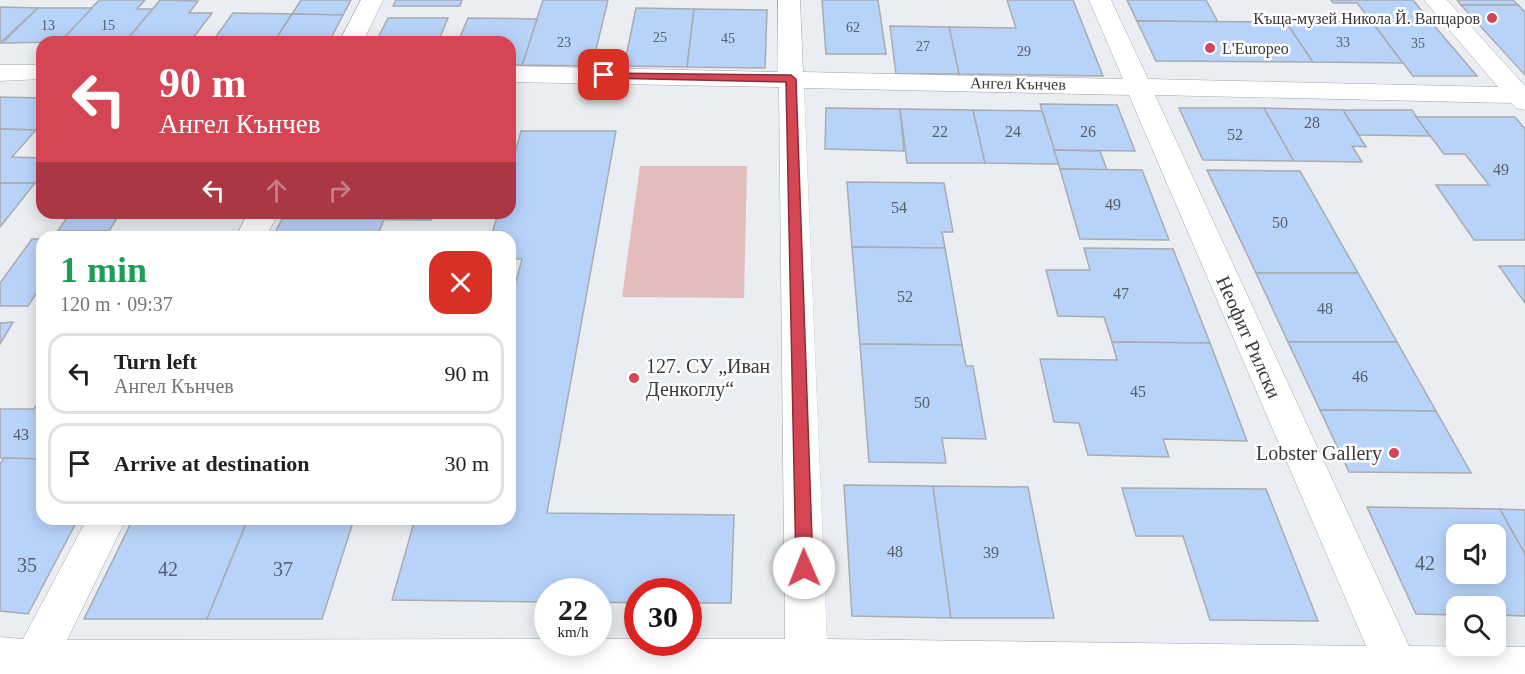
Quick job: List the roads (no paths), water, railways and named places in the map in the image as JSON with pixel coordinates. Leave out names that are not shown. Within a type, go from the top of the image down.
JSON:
[{"type":"street","points":[[354,36],[372,0]]},
{"type":"street","points":[[789,0],[807,667]]},
{"type":"street","name":"Неофит Рилски","points":[[1100,0],[1399,671]]},
{"type":"street","points":[[1435,0],[1523,97]]},
{"type":"street","points":[[0,73],[36,72]]},
{"type":"street","name":"Ангел Кънчев","points":[[516,74],[1137,85],[1523,97]]},
{"type":"street","points":[[20,664],[103,525]]},
{"type":"street","points":[[20,664],[1399,671],[1525,669]]},
{"type":"place","name":"Къща-музей Никола Й. Вапцаров","points":[[1492,18]]},
{"type":"place","name":"L'Europeo","points":[[1210,48]]},
{"type":"place","name":"127. СУ „Иван Денкоглу“","points":[[634,378]]},
{"type":"place","name":"Lobster Gallery","points":[[1394,453]]}]
